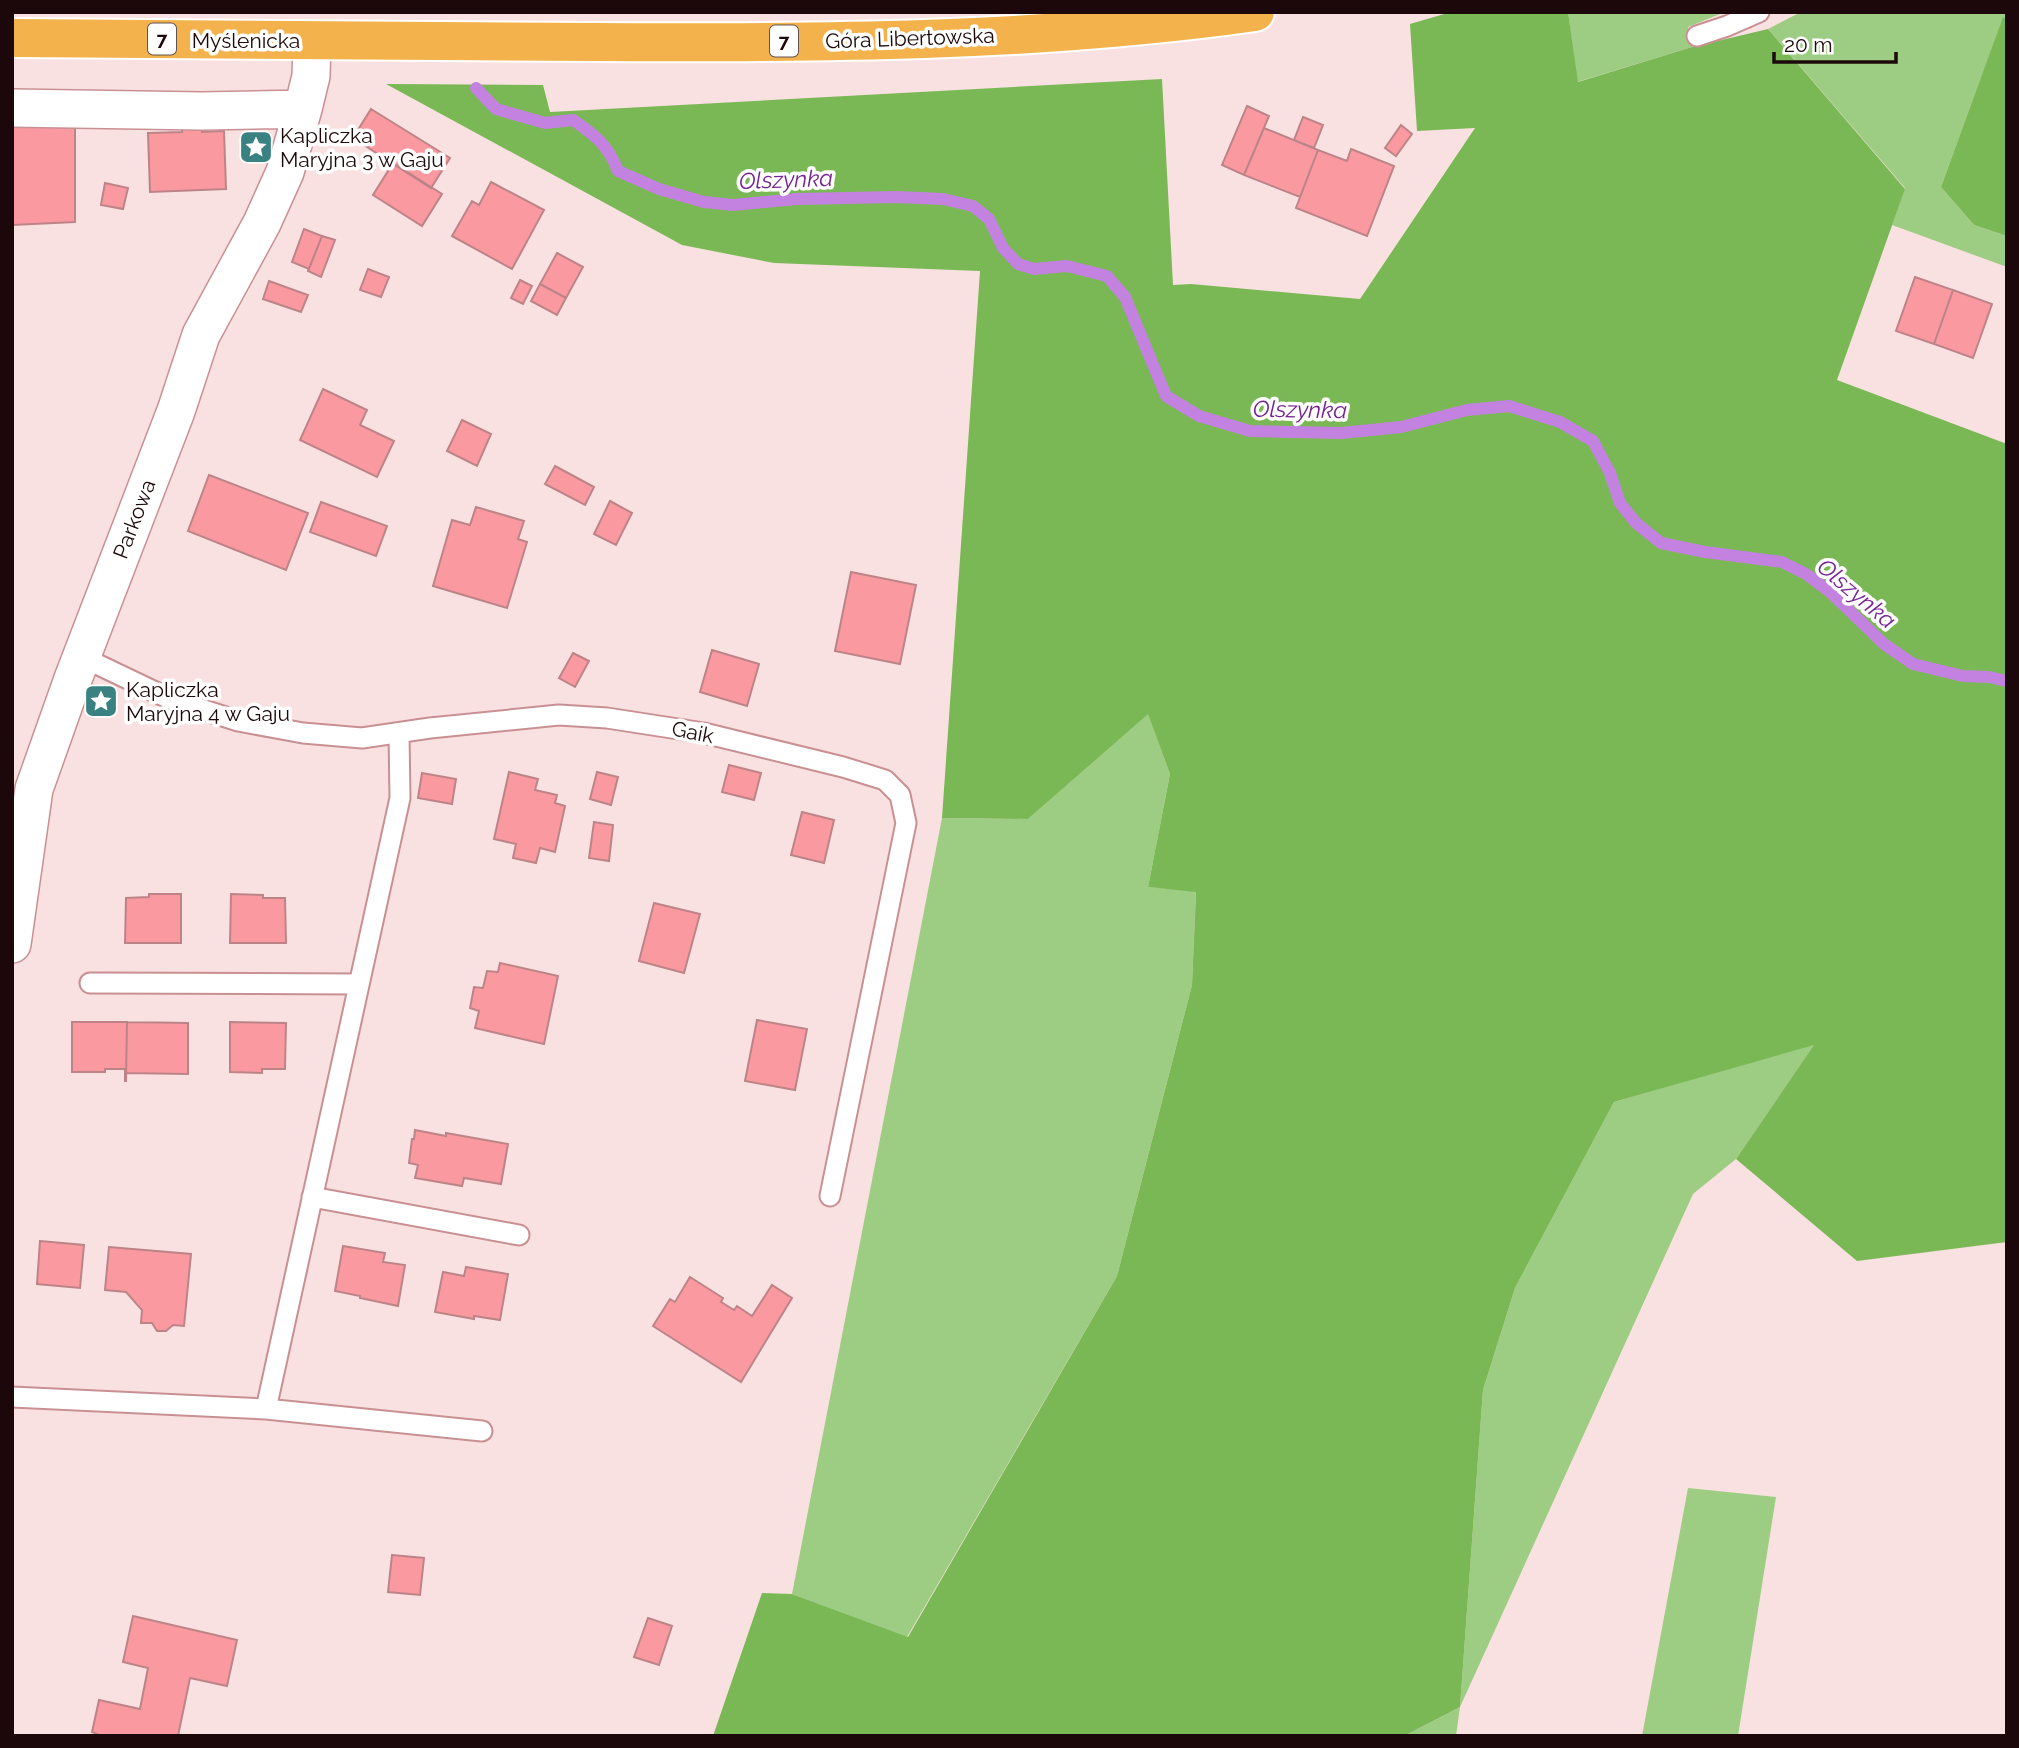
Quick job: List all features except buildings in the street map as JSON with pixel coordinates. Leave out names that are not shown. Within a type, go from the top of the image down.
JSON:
[{"type":"highway","name":"Góra Libertowska","points":[[312,40],[730,42],[956,38],[1157,24],[1255,12]]},
{"type":"highway","name":"Myślenicka","points":[[12,38],[312,40]]},
{"type":"street","name":"Parkowa","points":[[12,944],[34,789],[176,411],[201,335],[262,223],[285,172],[311,76],[312,40]]},
{"type":"street","points":[[12,108],[202,111],[303,109]]},
{"type":"lane","points":[[1697,36],[1759,12]]},
{"type":"lane","name":"Gaik","points":[[82,657],[170,699],[238,721],[303,733],[362,738],[559,715],[607,718],[704,733],[885,780],[900,795],[906,823],[830,1196]]},
{"type":"lane","points":[[266,1409],[400,798],[399,733]]},
{"type":"lane","points":[[90,983],[359,984]]},
{"type":"lane","points":[[312,1197],[519,1235]]},
{"type":"lane","points":[[12,1398],[266,1409],[482,1431]]},
{"type":"green space","points":[[1451,12],[1568,12],[1578,82],[1692,47],[1768,29],[1905,189],[1837,380],[2007,444],[2007,1242],[1857,1261],[1736,1159],[1814,1045],[1614,1102],[1515,1288],[1483,1390],[1460,1707],[1404,1736],[713,1736],[762,1593],[792,1594],[908,1637],[1117,1276],[1192,985],[1196,892],[1148,887],[1170,774],[1148,714],[1028,819],[942,818],[980,271],[774,263],[682,245],[386,84],[543,85],[550,112],[1162,79],[1173,285],[1191,284],[1360,299],[1475,128],[1417,131],[1410,24]]},
{"type":"green space","points":[[1568,12],[1725,12],[1688,27],[1692,47],[1577,82]]},
{"type":"green space","points":[[1801,12],[2007,12],[2007,20],[2003,18],[1941,187],[1974,225],[2007,236],[2007,267],[1892,225],[1905,188],[1768,29]]},
{"type":"green space","points":[[2003,17],[2007,20],[2007,236],[1974,225],[1941,187]]},
{"type":"green space","points":[[1148,713],[1170,774],[1148,887],[1196,891],[1192,985],[1117,1276],[907,1637],[792,1594],[942,818],[1028,819]]},
{"type":"green space","points":[[1815,1044],[1736,1159],[1693,1194],[1460,1707],[1483,1390],[1515,1288],[1614,1102]]},
{"type":"green space","points":[[1688,1488],[1776,1497],[1738,1736],[1642,1736]]},
{"type":"green space","points":[[1460,1707],[1456,1736],[1404,1736]]},
{"type":"waterway","name":"Olszynka","points":[[476,88],[496,109],[545,123],[573,120],[600,141],[618,171],[659,189],[704,202],[733,205],[797,199],[896,197],[943,199],[973,206],[989,219],[1003,248],[1018,264],[1034,269],[1067,266],[1107,276],[1125,297],[1166,396],[1199,416],[1250,431],[1341,433],[1401,427],[1467,410],[1509,406],[1560,422],[1593,441],[1610,473],[1620,503],[1636,523],[1661,543],[1782,562],[1806,574],[1830,592],[1884,644],[1913,664],[1963,676],[2007,681]]},
{"type":"place","name":"Kapliczka Maryjna 3 w Gaju","points":[[256,147]]},
{"type":"place","name":"Kapliczka Maryjna 4 w Gaju","points":[[101,701]]}]
